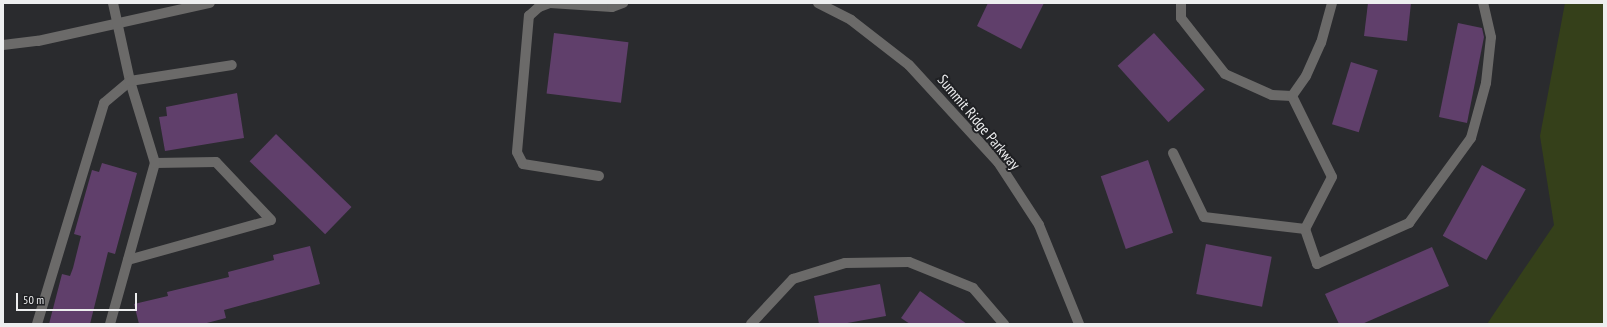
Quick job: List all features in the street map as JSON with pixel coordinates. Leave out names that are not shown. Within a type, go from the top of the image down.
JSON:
[{"type":"street","points":[[110,324],[155,163],[130,81],[113,3]]},
{"type":"street","points":[[3,45],[38,41],[210,3]]},
{"type":"street","points":[[599,176],[523,164],[517,152],[529,16],[539,7],[550,3],[612,7],[623,3]]},
{"type":"street","name":"Summit Ridge Parkway","points":[[818,3],[851,20],[910,65],[998,162],[1039,225],[1080,324]]},
{"type":"street","points":[[1180,3],[1181,18],[1225,74],[1272,95],[1292,96]]},
{"type":"street","points":[[1292,96],[1306,76],[1321,43],[1332,3]]},
{"type":"street","points":[[1292,96],[1332,177],[1305,230],[1317,264],[1409,223],[1471,138],[1486,84],[1492,37],[1483,3]]},
{"type":"street","points":[[37,324],[104,103],[130,81],[232,65]]},
{"type":"street","points":[[1173,153],[1204,216],[1305,230]]},
{"type":"street","points":[[128,260],[271,220],[216,162],[155,163]]},
{"type":"street","points":[[751,324],[792,279],[846,263],[910,262],[973,288],[1004,324]]},
{"type":"green space","points":[[1565,3],[1604,3],[1604,324],[1487,324],[1554,225],[1540,136]]},
{"type":"building","points":[[988,3],[1044,3],[1021,49],[977,26]]},
{"type":"building","points":[[1368,3],[1411,3],[1407,41],[1364,36]]},
{"type":"building","points":[[1458,23],[1482,28],[1484,37],[1467,123],[1439,117]]},
{"type":"building","points":[[554,33],[628,42],[621,103],[547,94]]},
{"type":"building","points":[[1154,33],[1205,89],[1168,122],[1118,66]]},
{"type":"building","points":[[1351,62],[1378,70],[1359,132],[1332,124]]},
{"type":"building","points":[[237,93],[244,138],[165,151],[159,117],[167,116],[166,107]]},
{"type":"building","points":[[276,134],[352,207],[325,234],[250,161]]},
{"type":"building","points":[[1148,160],[1173,233],[1126,249],[1101,176]]},
{"type":"building","points":[[102,163],[137,173],[115,254],[108,252],[90,324],[49,324],[62,274],[70,276],[73,268],[81,236],[74,234],[92,170],[99,172]]},
{"type":"building","points":[[1482,165],[1526,189],[1486,260],[1443,236]]},
{"type":"building","points":[[1206,244],[1272,257],[1262,307],[1196,294]]},
{"type":"building","points":[[310,246],[320,284],[224,310],[226,318],[203,324],[139,324],[134,304],[168,296],[167,292],[229,277],[228,272],[274,260],[273,255]]},
{"type":"building","points":[[1432,247],[1449,286],[1362,324],[1339,324],[1325,294]]},
{"type":"building","points":[[880,284],[886,316],[842,324],[819,324],[814,296]]},
{"type":"building","points":[[920,291],[967,324],[910,324],[901,318]]}]
